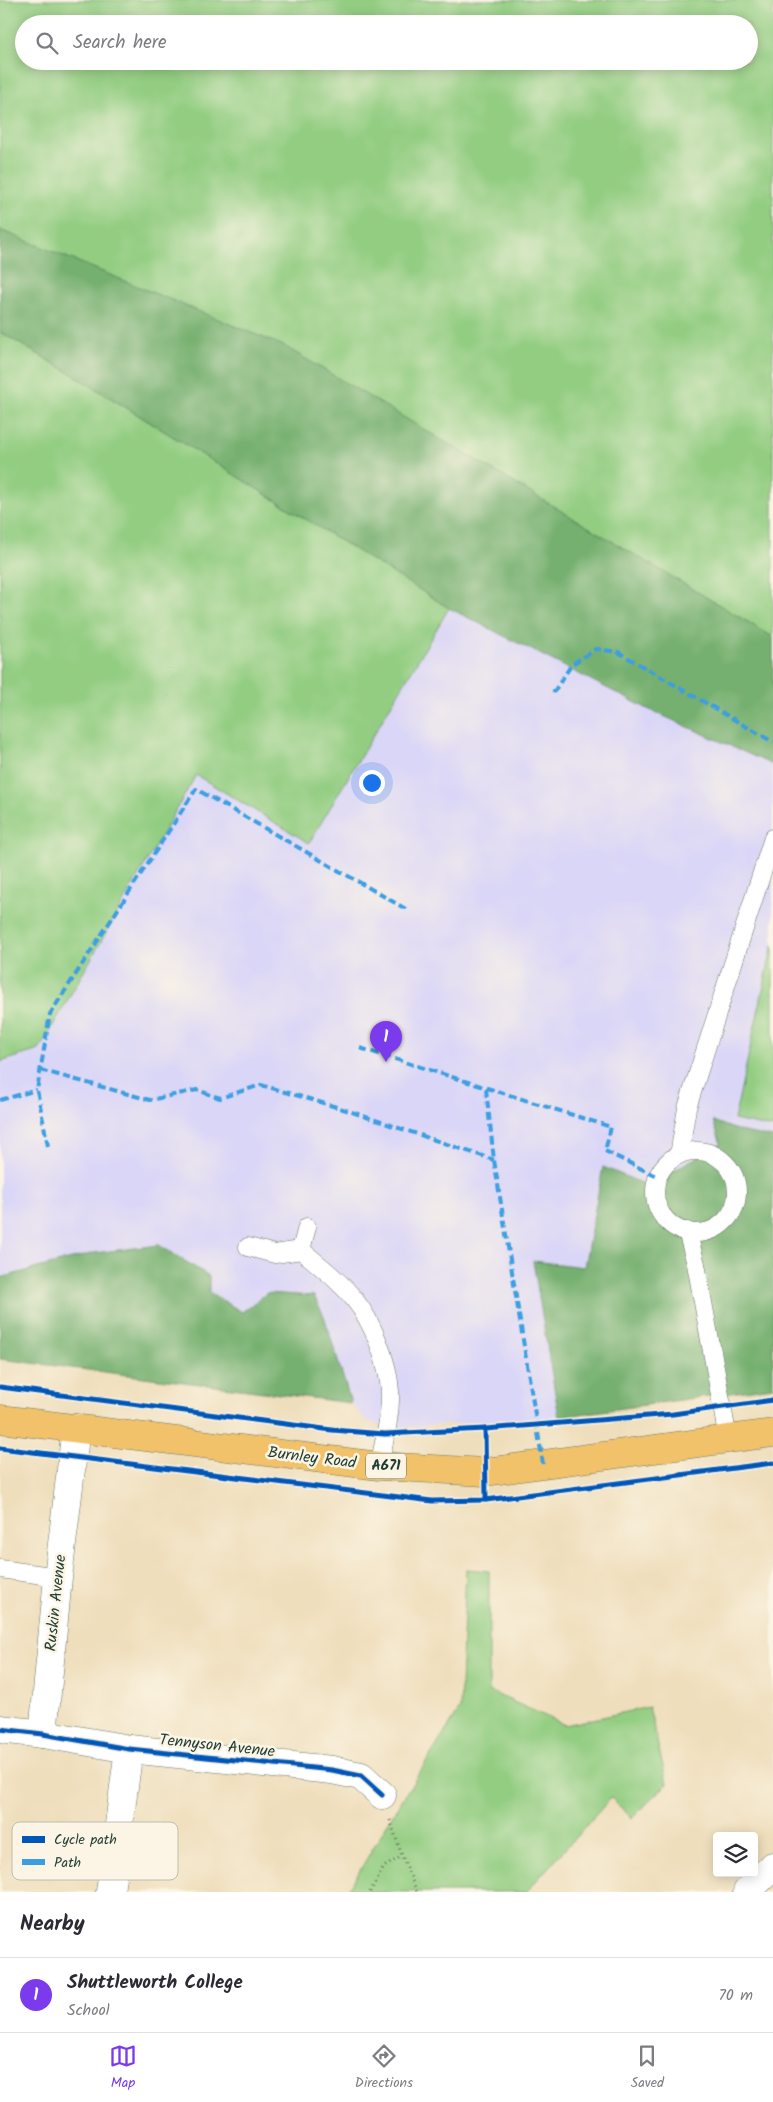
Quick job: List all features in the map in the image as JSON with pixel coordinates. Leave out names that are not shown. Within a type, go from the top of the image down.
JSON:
[{"type":"main road","name":"Burnley Road","points":[[0,1419],[379,1466],[485,1472],[773,1433]]},
{"type":"street","name":"Ruskin Avenue","points":[[44,1734],[58,1577],[76,1428]]},
{"type":"street","points":[[0,1730],[44,1734]]},
{"type":"street","name":"Tennyson Avenue","points":[[44,1734],[129,1749],[332,1770],[361,1776],[382,1795]]},
{"type":"street","points":[[119,1822],[129,1749]]},
{"type":"street","points":[[747,1892],[773,1866]]},
{"type":"lane","points":[[679,1155],[687,1108],[773,838]]},
{"type":"lane","points":[[692,1151],[705,1152],[718,1157],[728,1166],[735,1177],[738,1191],[736,1204],[730,1216],[720,1226],[708,1232],[694,1233],[670,1224],[661,1214],[656,1202],[655,1189],[663,1168],[679,1155],[692,1151]]},
{"type":"lane","points":[[302,1250],[307,1227]]},
{"type":"lane","points":[[686,1231],[696,1264],[728,1439]]},
{"type":"lane","points":[[248,1247],[275,1254],[302,1250]]},
{"type":"lane","points":[[302,1250],[355,1300],[374,1333],[387,1367],[390,1392],[379,1466]]},
{"type":"lane","points":[[0,1569],[58,1577]]},
{"type":"path","points":[[382,1795],[402,1856],[417,1892]]},
{"type":"path","points":[[370,1892],[384,1867],[402,1856]]},
{"type":"shaded area","points":[[0,332],[648,709],[773,765],[773,1387],[559,1417],[387,1428],[367,1421],[350,1403],[0,1359]]},
{"type":"green space","points":[[0,0],[773,0],[773,637],[284,347],[0,230]]},
{"type":"green space","points":[[0,230],[284,346],[773,637],[773,765],[648,709],[449,608],[77,377],[0,332]]},
{"type":"green space","points":[[0,332],[77,377],[449,608],[309,843],[196,775],[39,1050],[0,1062]]},
{"type":"green space","points":[[773,945],[773,1128],[734,1120]]},
{"type":"green space","points":[[713,1121],[739,1131],[773,1138],[773,1387],[559,1417],[533,1261],[584,1267],[603,1167],[646,1185],[721,1144]]},
{"type":"green space","points":[[159,1245],[209,1276],[209,1292],[242,1312],[267,1293],[314,1296],[324,1316],[351,1403],[0,1359],[0,1278],[94,1253]]},
{"type":"green space","points":[[466,1569],[489,1571],[489,1691],[565,1725],[649,1707],[667,1784],[632,1818],[611,1798],[526,1892],[347,1892],[392,1816],[460,1709]]},
{"type":"marked path","points":[[553,693],[572,664],[596,649],[618,652],[773,742]]},
{"type":"marked path","points":[[48,1146],[37,1090],[50,1014],[196,789],[406,909]]},
{"type":"marked path","points":[[360,1048],[611,1127],[605,1151],[658,1177]]},
{"type":"marked path","points":[[40,1070],[150,1100],[197,1090],[220,1098],[261,1085],[340,1108],[494,1160]]},
{"type":"marked path","points":[[486,1089],[494,1160],[543,1464]]},
{"type":"marked path","points":[[0,1100],[37,1090]]},
{"type":"cycle path","points":[[0,1387],[332,1430],[385,1434],[485,1429]]},
{"type":"cycle path","points":[[486,1500],[485,1429],[673,1414],[773,1400]]},
{"type":"cycle path","points":[[0,1448],[432,1501],[486,1500],[773,1463]]},
{"type":"cycle path","points":[[0,1729],[43,1734],[129,1749],[332,1770],[361,1776],[382,1795]]},
{"type":"place","name":"Shuttleworth College","points":[[386,1062]]}]
